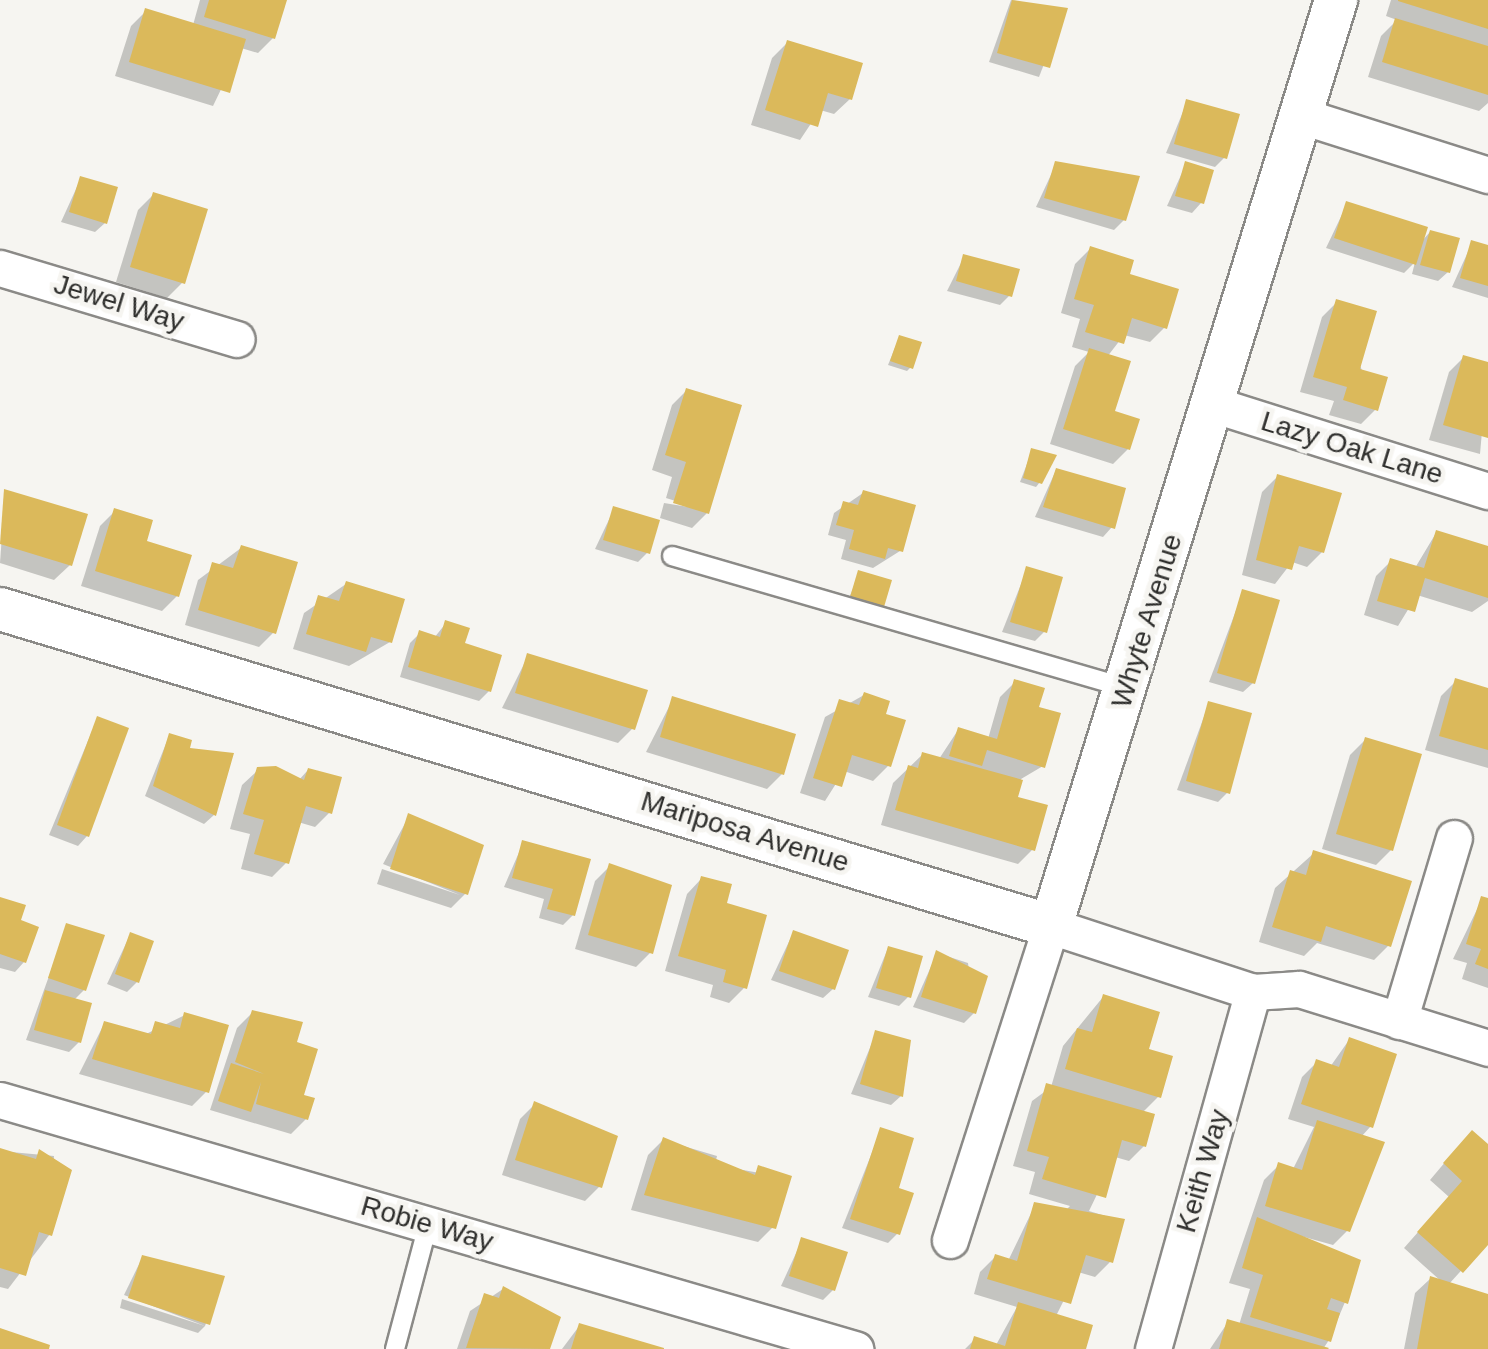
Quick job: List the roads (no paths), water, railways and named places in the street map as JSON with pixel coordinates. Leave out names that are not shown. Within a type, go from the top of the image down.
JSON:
[{"type":"street","name":"Whyte Avenue","points":[[950,1240],[1215,406],[1336,0]]},
{"type":"street","points":[[1302,116],[1488,175]]},
{"type":"street","name":"Jewel Way","points":[[0,268],[238,339]]},
{"type":"street","name":"Lazy Oak Lane","points":[[1215,406],[1488,492]]},
{"type":"street","name":"Mariposa Avenue","points":[[1,614],[1051,926],[1253,992],[1299,989],[1488,1048]]},
{"type":"street","points":[[1399,1021],[1454,838]]},
{"type":"street","name":"Keith Way","points":[[1153,1349],[1253,992]]},
{"type":"street","name":"Robie Way","points":[[0,1100],[854,1349]]},
{"type":"lane","points":[[672,556],[1126,688]]},
{"type":"lane","points":[[396,1349],[428,1224]]}]
